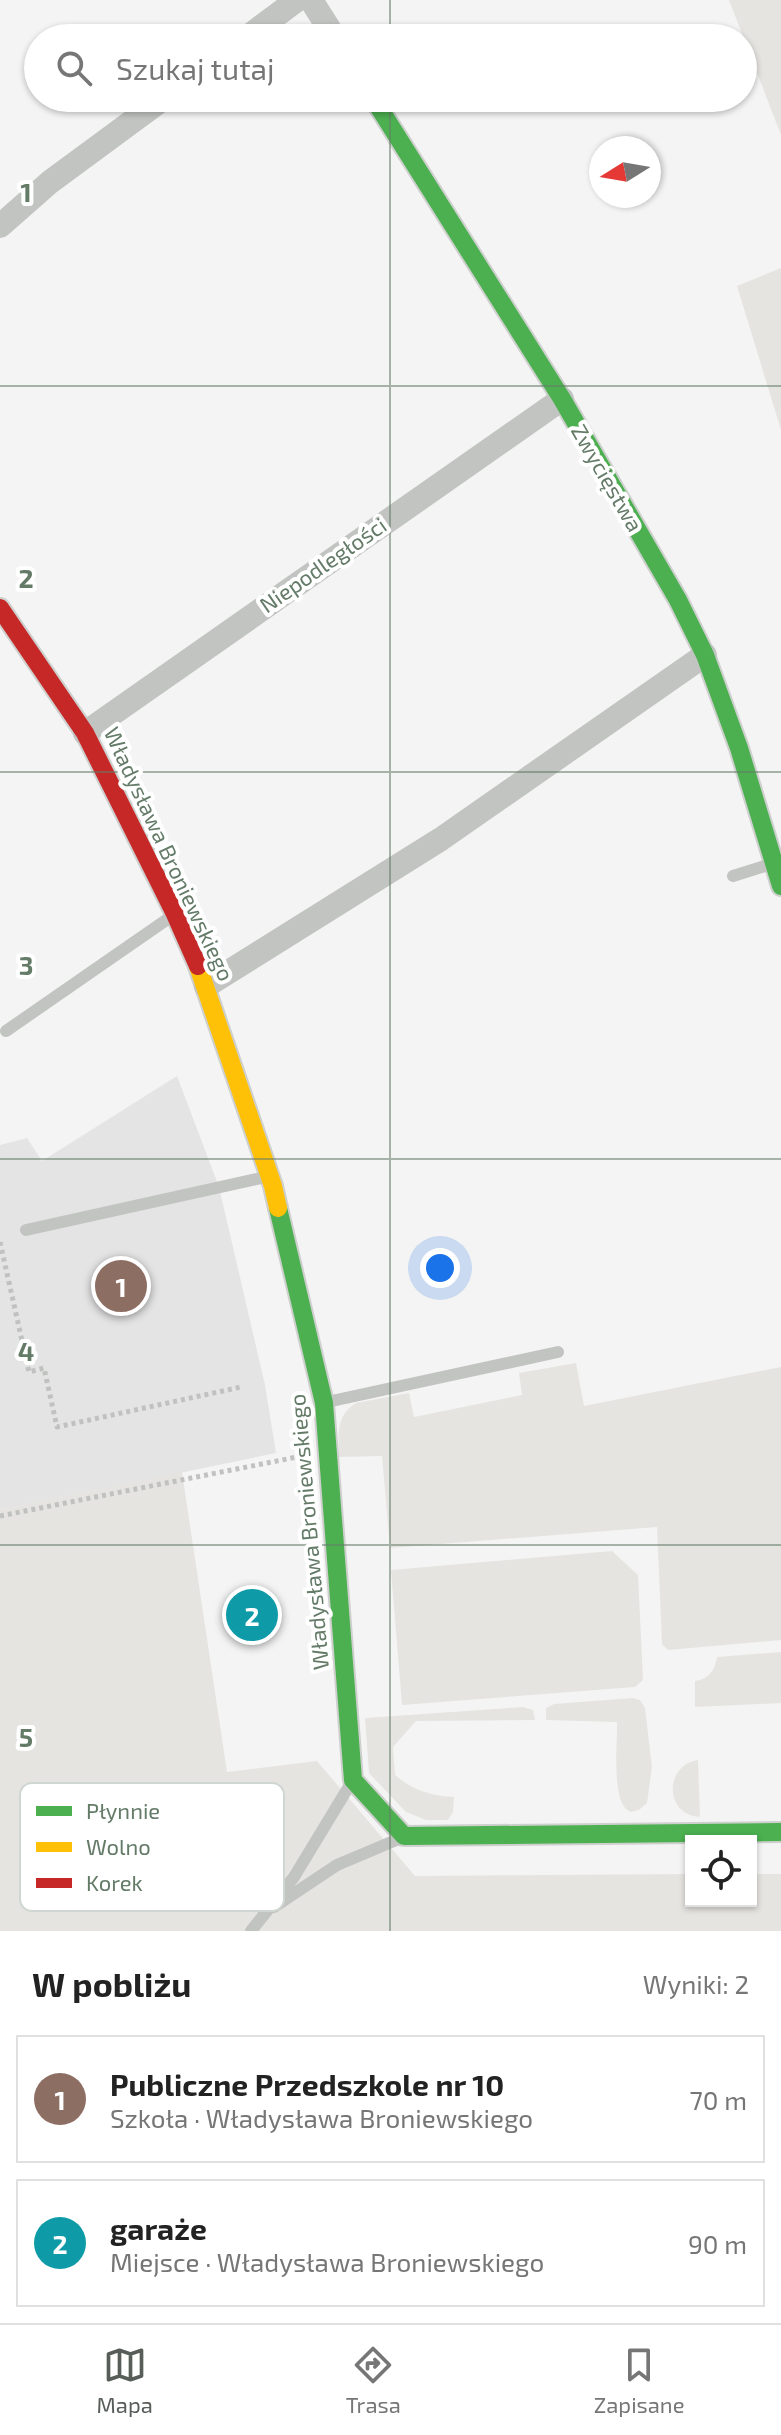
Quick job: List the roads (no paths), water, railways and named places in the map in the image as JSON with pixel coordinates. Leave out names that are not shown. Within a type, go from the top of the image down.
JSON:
[{"type":"street","points":[[265,24],[297,0]]},
{"type":"street","points":[[311,0],[326,24]]},
{"type":"street","points":[[0,226],[50,182],[145,112]]},
{"type":"street","name":"Zwycięstwa","points":[[382,112],[562,399],[678,600],[705,655],[739,748],[781,886]]},
{"type":"street","name":"Niepodległości","points":[[85,733],[562,399]]},
{"type":"street","name":"Władysława Broniewskiego","points":[[0,608],[85,733],[175,914],[206,986],[269,1176],[324,1403],[353,1780]]},
{"type":"street","points":[[206,986],[441,839],[705,655]]},
{"type":"street","points":[[353,1780],[404,1836],[781,1832]]},
{"type":"lane","points":[[733,876],[774,863]]},
{"type":"lane","points":[[6,1031],[175,914]]},
{"type":"lane","points":[[26,1230],[269,1176]]},
{"type":"lane","points":[[324,1403],[558,1352]]},
{"type":"lane","points":[[284,1890],[353,1780]]},
{"type":"lane","points":[[284,1900],[337,1865],[404,1836]]},
{"type":"lane","points":[[251,1931],[266,1912]]},
{"type":"place","name":"Publiczne Przedszkole nr 10","points":[[121,1286]]},
{"type":"place","name":"garaże","points":[[252,1615]]}]
